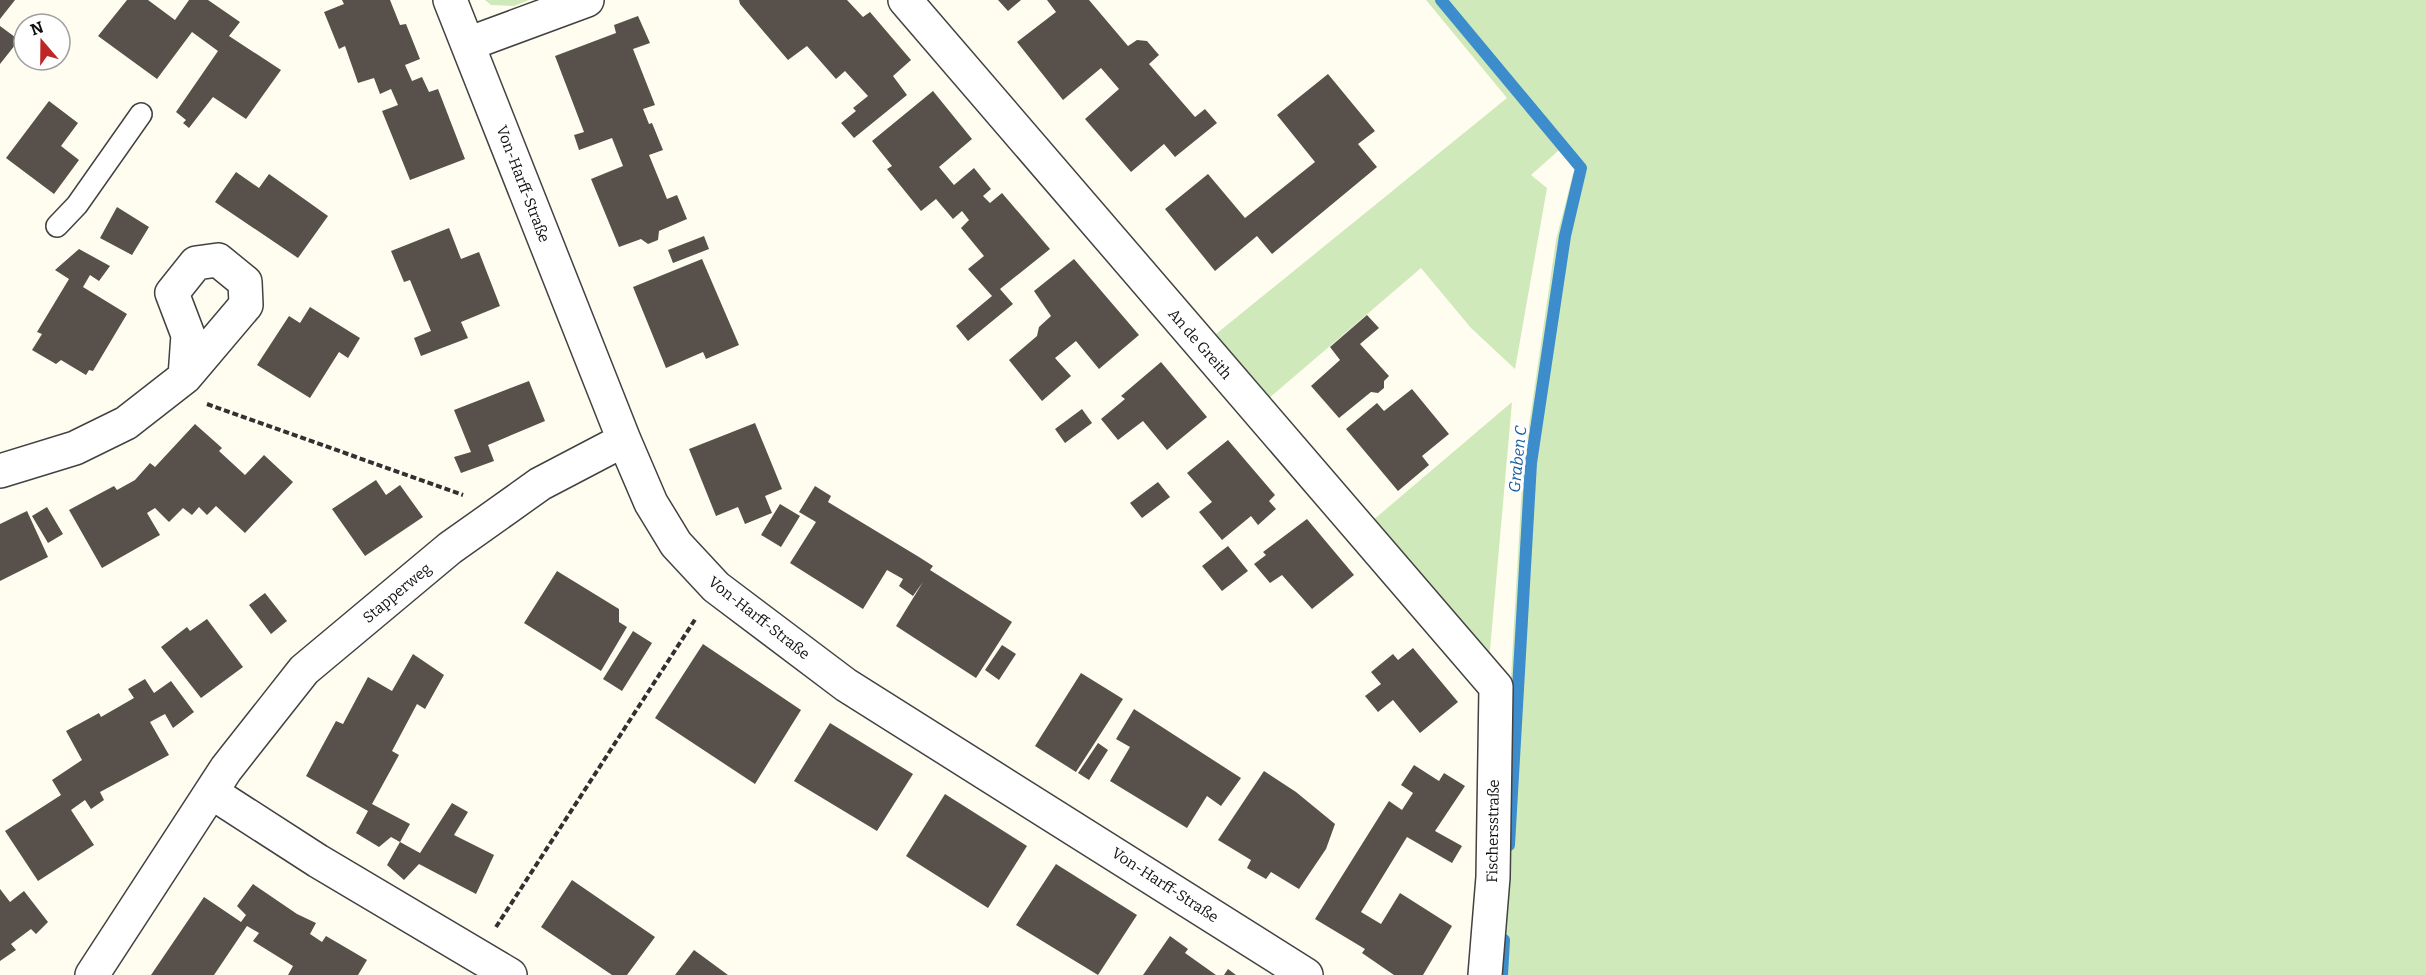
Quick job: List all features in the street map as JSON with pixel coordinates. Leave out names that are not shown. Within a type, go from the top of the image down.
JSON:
[{"type":"street","name":"Von-Harff-Straße","points":[[450,0],[624,440],[651,503],[676,544],[716,587],[846,685],[1306,975]]},
{"type":"street","points":[[468,44],[587,0]]},
{"type":"street","name":"An de Greith","points":[[905,0],[1496,687]]},
{"type":"street","points":[[0,471],[75,448],[126,423],[177,384]]},
{"type":"street","name":"Stapperweg","points":[[92,975],[226,769],[304,670],[450,548],[504,509],[540,484],[624,440]]},
{"type":"street","name":"Fischersstraße","points":[[1485,975],[1493,877],[1496,687]]},
{"type":"street","points":[[211,792],[318,861],[510,975]]},
{"type":"lane","points":[[57,226],[76,205],[141,114]]},
{"type":"path","points":[[177,384],[504,509]]},
{"type":"path","points":[[477,954],[716,587]]},
{"type":"green space","points":[[485,0],[529,0],[514,6],[491,5]]},
{"type":"green space","points":[[1426,0],[2426,0],[2426,975],[1494,975],[1523,467],[1556,240],[1573,174],[1578,170],[1564,151],[1558,151],[1531,175],[1547,188],[1515,369],[1471,328],[1421,268],[1269,398],[1216,334],[1507,98]]},
{"type":"green space","points":[[1512,402],[1489,661],[1372,521]]},
{"type":"building","points":[[0,0],[15,0],[0,19]]},
{"type":"building","points":[[127,0],[148,0],[175,20],[189,0],[208,0],[240,22],[229,36],[281,70],[246,119],[213,97],[189,128],[183,123],[186,120],[176,112],[218,51],[192,32],[157,79],[98,36]]},
{"type":"building","points":[[342,0],[390,0],[400,25],[406,24],[420,59],[405,65],[412,81],[422,77],[429,92],[438,89],[465,159],[410,180],[382,111],[398,105],[391,89],[380,94],[374,78],[358,83],[345,46],[339,49],[324,12],[344,4]]},
{"type":"building","points":[[739,0],[847,0],[863,17],[870,12],[911,60],[893,76],[907,95],[854,138],[841,123],[856,111],[853,108],[868,96],[845,71],[836,79],[807,46],[788,60]]},
{"type":"building","points":[[998,0],[1021,0],[1008,11]]},
{"type":"building","points":[[1047,0],[1089,0],[1128,46],[1137,40],[1147,41],[1159,55],[1149,64],[1195,117],[1205,109],[1217,123],[1175,157],[1164,144],[1131,172],[1085,119],[1119,89],[1101,68],[1063,100],[1017,42],[1056,12]]},
{"type":"building","points":[[638,16],[650,43],[633,49],[655,105],[643,109],[649,124],[652,123],[663,150],[649,155],[667,199],[677,195],[687,219],[659,231],[658,240],[648,244],[641,239],[619,247],[591,179],[623,166],[612,138],[579,150],[574,135],[584,132],[555,56],[616,33],[614,25]]},
{"type":"building","points":[[0,26],[12,35],[12,49],[0,64]]},
{"type":"building","points":[[1328,74],[1375,131],[1358,144],[1377,167],[1272,254],[1257,236],[1215,271],[1165,209],[1208,174],[1245,218],[1315,162],[1277,115]]},
{"type":"building","points":[[933,91],[972,139],[939,167],[954,185],[974,168],[991,189],[983,196],[990,203],[1002,193],[1050,249],[1000,289],[1013,304],[968,341],[956,326],[992,296],[968,269],[984,256],[961,228],[969,220],[962,211],[953,219],[936,199],[921,211],[887,169],[892,166],[872,141]]},
{"type":"building","points":[[49,101],[78,123],[61,146],[79,160],[54,194],[6,158]]},
{"type":"building","points":[[236,172],[259,188],[269,174],[328,216],[298,258],[215,202]]},
{"type":"building","points":[[117,207],[149,227],[132,255],[100,238]]},
{"type":"building","points":[[449,228],[461,259],[479,252],[500,306],[461,322],[468,338],[421,356],[414,338],[431,331],[410,280],[404,282],[391,251]]},
{"type":"building","points":[[704,236],[709,249],[673,263],[668,250]]},
{"type":"building","points":[[79,249],[110,266],[99,281],[90,275],[83,287],[127,314],[93,371],[89,370],[86,375],[61,360],[56,364],[32,350],[42,334],[37,332],[69,279],[55,270]]},
{"type":"building","points":[[702,259],[739,345],[706,359],[703,352],[666,368],[633,287]]},
{"type":"building","points":[[1074,259],[1139,335],[1099,369],[1076,341],[1055,358],[1071,376],[1042,401],[1009,360],[1037,336],[1039,327],[1051,316],[1034,291]]},
{"type":"building","points":[[310,307],[360,338],[348,358],[339,352],[310,398],[257,365],[289,316],[300,323]]},
{"type":"building","points":[[1367,315],[1379,328],[1360,344],[1389,376],[1384,381],[1384,388],[1378,393],[1371,392],[1339,418],[1311,386],[1340,360],[1330,347]]},
{"type":"building","points":[[1161,362],[1207,417],[1167,450],[1143,421],[1118,440],[1101,419],[1125,399],[1121,396]]},
{"type":"building","points":[[529,381],[545,421],[488,445],[494,461],[461,473],[454,457],[471,452],[454,410]]},
{"type":"building","points":[[1412,389],[1449,434],[1422,456],[1429,465],[1398,491],[1346,429],[1377,403],[1384,411]]},
{"type":"building","points":[[1082,409],[1092,423],[1065,443],[1055,429]]},
{"type":"building","points":[[755,423],[782,489],[765,496],[772,513],[745,524],[738,507],[716,516],[689,449]]},
{"type":"building","points":[[195,424],[222,448],[219,451],[245,475],[264,455],[293,482],[245,533],[216,506],[207,515],[199,507],[192,515],[183,508],[169,522],[155,508],[147,513],[160,535],[102,568],[69,510],[114,486],[117,490],[135,480],[150,463],[155,467]]},
{"type":"building","points":[[1228,440],[1275,495],[1269,501],[1276,509],[1258,525],[1251,516],[1222,540],[1199,512],[1212,502],[1187,473]]},
{"type":"building","points":[[376,480],[386,495],[400,485],[423,517],[365,556],[332,509]]},
{"type":"building","points":[[1158,482],[1170,497],[1142,518],[1130,503]]},
{"type":"building","points":[[815,486],[831,496],[828,502],[933,566],[930,570],[1012,622],[976,678],[896,626],[923,582],[913,596],[899,586],[903,579],[887,570],[863,609],[790,563],[816,522],[799,512]]},
{"type":"building","points":[[780,504],[800,516],[781,547],[761,535]]},
{"type":"building","points":[[47,507],[63,534],[48,543],[32,516]]},
{"type":"building","points":[[27,511],[48,557],[0,581],[0,524]]},
{"type":"building","points":[[1307,519],[1354,575],[1312,609],[1282,575],[1270,583],[1254,564],[1266,555],[1263,552]]},
{"type":"building","points":[[1228,546],[1248,571],[1222,591],[1202,566]]},
{"type":"building","points":[[557,571],[619,609],[619,622],[627,627],[601,671],[524,623]]},
{"type":"building","points":[[265,593],[287,621],[271,634],[249,605]]},
{"type":"building","points":[[207,619],[243,667],[201,698],[161,647],[187,627],[190,631]]},
{"type":"building","points":[[633,631],[652,643],[622,691],[603,679]]},
{"type":"building","points":[[703,644],[801,710],[755,784],[655,718]]},
{"type":"building","points":[[1002,645],[1016,654],[999,680],[985,670]]},
{"type":"building","points":[[1413,648],[1458,702],[1420,733],[1393,700],[1378,712],[1365,696],[1381,684],[1371,672],[1393,654],[1398,660]]},
{"type":"building","points":[[413,654],[444,675],[425,709],[417,704],[392,751],[399,755],[372,804],[410,824],[400,842],[391,837],[379,847],[356,833],[368,811],[306,776],[336,721],[343,724],[368,677],[392,691]]},
{"type":"building","points":[[1081,673],[1123,699],[1076,772],[1035,746]]},
{"type":"building","points":[[145,679],[154,693],[171,681],[194,712],[173,728],[165,714],[150,722],[169,755],[100,792],[104,800],[91,809],[85,800],[71,810],[94,845],[38,881],[5,831],[61,795],[52,780],[82,760],[66,731],[99,713],[101,717],[134,698],[128,689]]},
{"type":"building","points":[[1134,709],[1241,778],[1221,806],[1207,796],[1187,828],[1110,781],[1130,747],[1116,739]]},
{"type":"building","points":[[830,723],[913,774],[877,831],[794,781]]},
{"type":"building","points":[[1098,743],[1108,750],[1089,780],[1078,773]]},
{"type":"building","points":[[1414,765],[1439,781],[1444,773],[1465,786],[1435,831],[1462,846],[1452,863],[1407,837],[1361,912],[1381,924],[1400,893],[1452,926],[1423,975],[1394,975],[1362,953],[1365,949],[1315,919],[1389,801],[1402,810],[1413,793],[1401,785]]},
{"type":"building","points":[[1264,771],[1296,792],[1335,824],[1326,849],[1299,889],[1271,872],[1266,879],[1247,868],[1251,860],[1218,840]]},
{"type":"building","points":[[945,794],[1027,846],[988,908],[906,856]]},
{"type":"building","points":[[452,803],[468,812],[454,835],[494,855],[476,894],[419,864],[404,880],[387,865],[400,842],[420,853]]},
{"type":"building","points":[[1056,864],[1137,915],[1098,975],[1016,925]]},
{"type":"building","points":[[572,880],[655,937],[627,975],[612,975],[541,927]]},
{"type":"building","points":[[253,884],[297,914],[316,923],[310,934],[322,942],[326,936],[367,960],[358,975],[288,975],[293,966],[253,941],[259,933],[247,926],[214,975],[151,975],[204,897],[241,922],[246,915],[237,906]]},
{"type":"building","points":[[0,889],[10,902],[24,891],[48,922],[36,934],[31,929],[11,944],[16,950],[0,961]]},
{"type":"building","points":[[1170,936],[1188,949],[1185,953],[1216,975],[1143,975]]},
{"type":"building","points":[[694,950],[728,975],[675,975]]},
{"type":"building","points":[[1228,969],[1236,975],[1224,975]]},
{"type":"waterway","name":"Graben C","points":[[1441,0],[1581,168],[1565,236],[1531,463],[1509,845]]},
{"type":"waterway","name":"Graben C","points":[[1502,975],[1504,940]]}]
